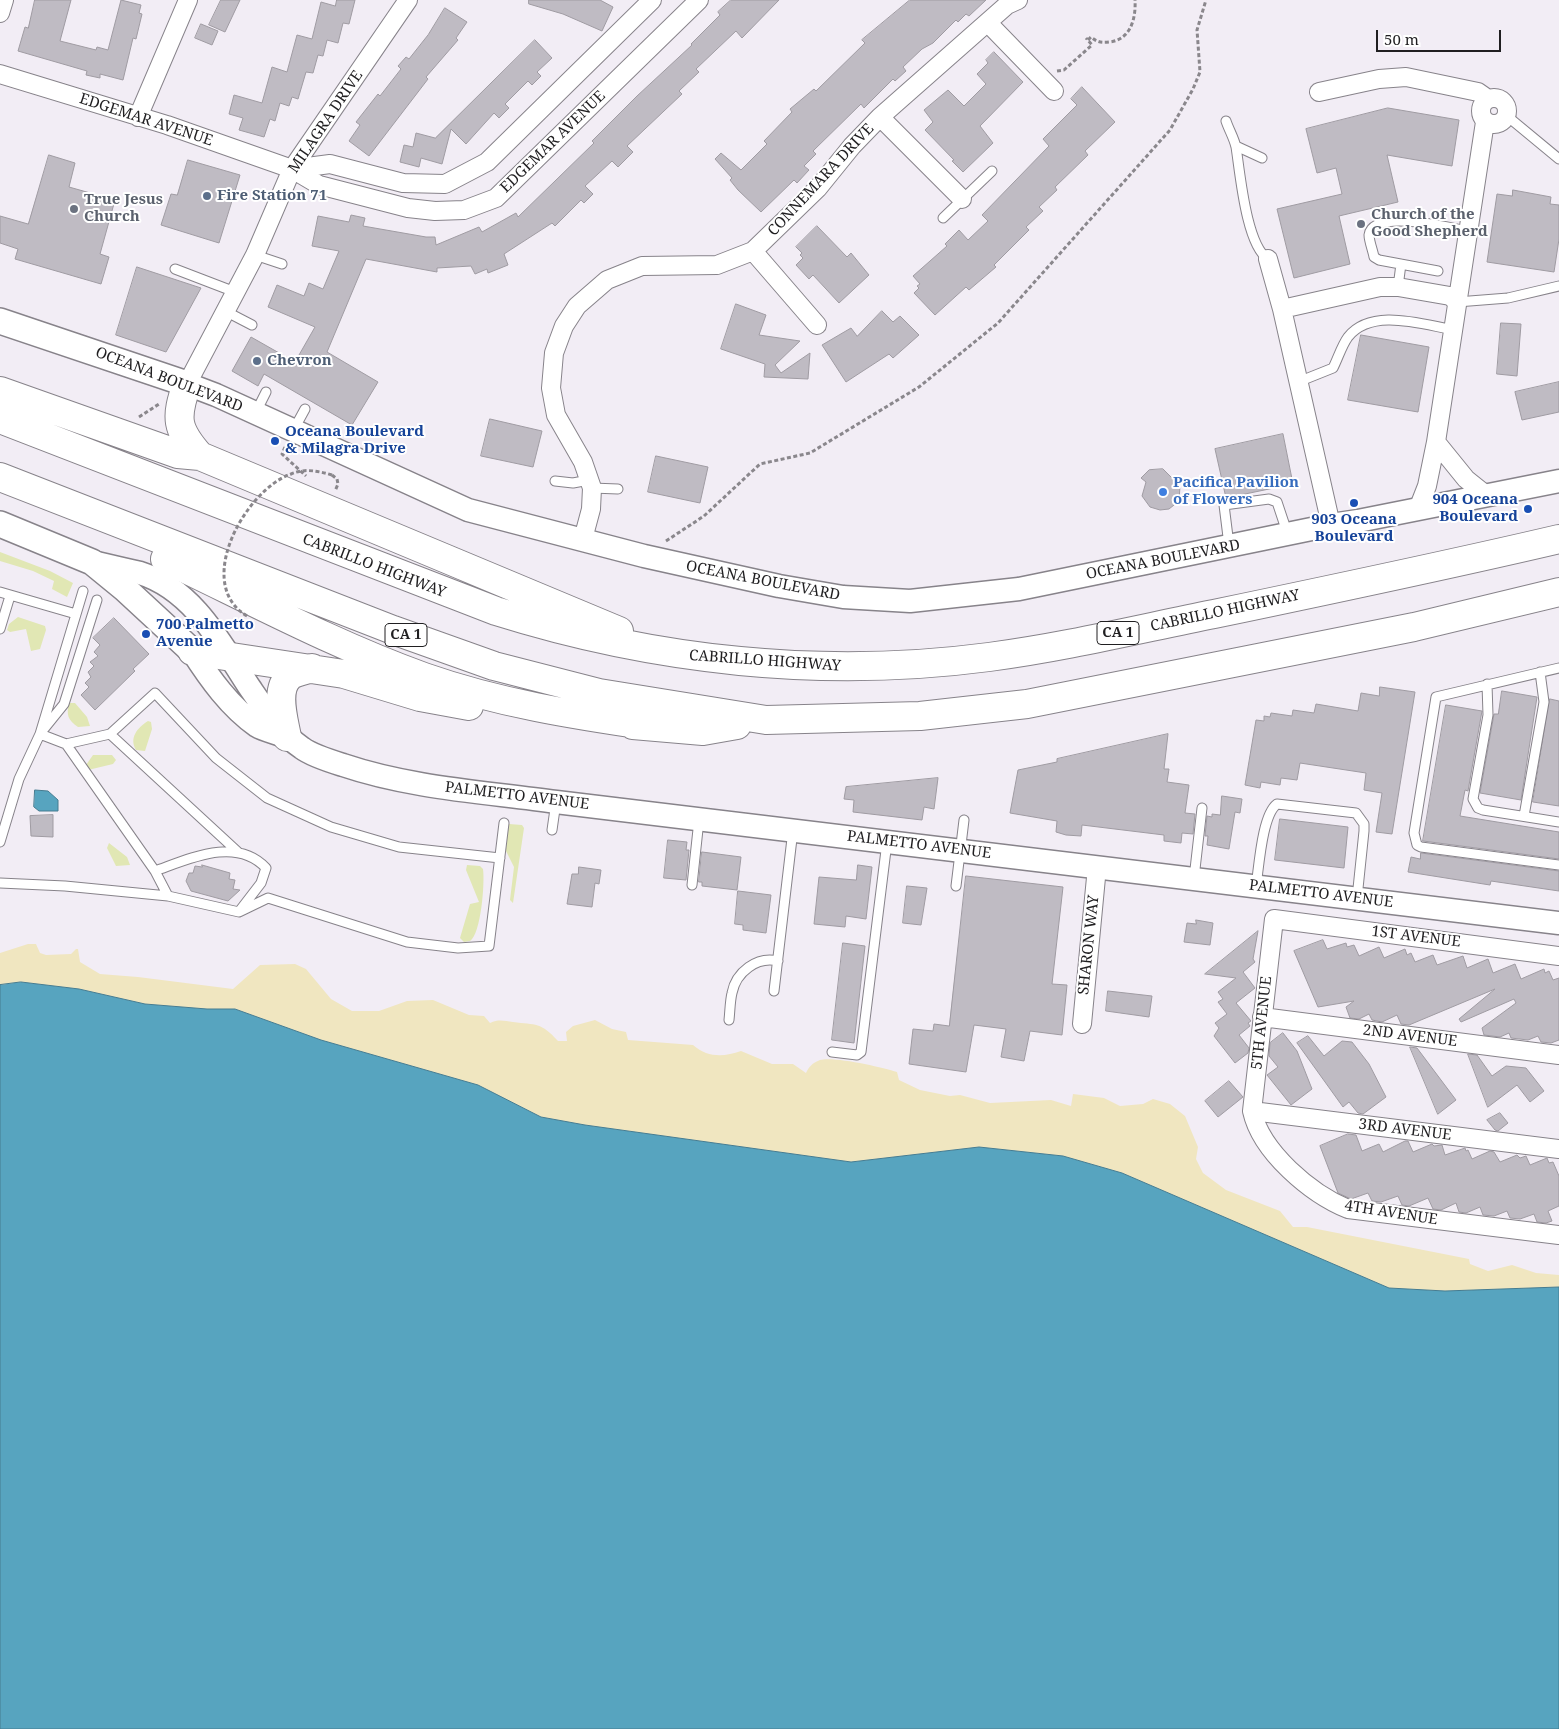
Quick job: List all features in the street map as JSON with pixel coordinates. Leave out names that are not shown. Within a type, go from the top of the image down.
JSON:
[{"type":"highway","points":[[187,384],[180,408],[180,430],[184,438],[200,456]]},
{"type":"highway","points":[[0,391],[178,454],[200,456],[671,653]]},
{"type":"highway","name":"CABRILLO HIGHWAY","points":[[0,419],[487,608],[566,632],[671,653],[742,662],[822,666],[921,664],[992,657],[1413,573],[1559,539]]},
{"type":"highway","name":"CA 1","points":[[0,477],[401,633],[494,666],[599,693],[669,706],[766,720],[920,716],[1036,702],[1414,627],[1559,592]]},
{"type":"highway","points":[[60,500],[90,525],[366,654],[417,674],[485,696],[551,712],[650,726]]},
{"type":"highway","points":[[192,652],[344,674],[420,697],[496,711],[703,731],[766,720]]},
{"type":"highway","points":[[287,737],[282,706],[283,683],[291,675],[312,668]]},
{"type":"main road","name":"OCEANA BOULEVARD","points":[[0,321],[187,384]]},
{"type":"main road","name":"PALMETTO AVENUE","points":[[0,524],[92,562],[125,589],[192,652]]},
{"type":"street","points":[[0,13],[4,0]]},
{"type":"street","points":[[138,116],[188,0]]},
{"type":"street","name":"MILAGRA DRIVE","points":[[187,384],[255,255],[292,169],[408,0]]},
{"type":"street","name":"EDGEMAR AVENUE","points":[[292,169],[330,164],[403,183],[445,184],[487,162],[652,0]]},
{"type":"street","name":"EDGEMAR AVENUE","points":[[0,74],[138,116],[292,169],[319,185],[408,208],[435,211],[464,210],[496,198],[700,0]]},
{"type":"street","name":"CONNEMARA DRIVE","points":[[583,539],[590,509],[591,484],[583,462],[556,415],[551,388],[554,353],[564,326],[577,306],[607,280],[642,266],[717,265],[753,251],[818,188],[852,146],[880,117],[1007,5],[1018,0]]},
{"type":"street","points":[[988,23],[1054,91]]},
{"type":"street","points":[[1319,92],[1379,79],[1406,77],[1478,92],[1488,99],[1499,98],[1504,101],[1507,105],[1507,116],[1500,124],[1496,125],[1485,122]]},
{"type":"street","points":[[1418,509],[1426,486],[1436,442],[1485,122],[1482,118],[1482,107],[1488,99]]},
{"type":"street","points":[[880,117],[962,199]]},
{"type":"street","points":[[753,251],[817,325]]},
{"type":"street","points":[[1268,259],[1282,308],[1331,524]]},
{"type":"street","points":[[1282,308],[1380,287],[1398,286],[1450,296],[1456,302]]},
{"type":"street","name":"OCEANA BOULEVARD","points":[[187,384],[255,413],[289,439],[468,510],[644,556],[779,586],[834,596],[910,601],[1019,590],[1288,535],[1331,524],[1559,481]]},
{"type":"street","points":[[1436,442],[1466,479],[1486,495]]},
{"type":"street","name":"PALMETTO AVENUE","points":[[92,562],[142,574],[167,586],[189,602],[213,629],[258,700],[287,737]]},
{"type":"street","name":"PALMETTO AVENUE","points":[[192,652],[208,676],[233,705],[258,727],[287,737],[304,749],[365,772],[413,783],[556,802],[1559,923]]},
{"type":"street","name":"SHARON WAY","points":[[1082,1024],[1097,866]]},
{"type":"street","name":"1ST AVENUE","points":[[1274,919],[1559,956]]},
{"type":"street","name":"5TH AVENUE","points":[[1254,1119],[1262,1017],[1274,919]]},
{"type":"street","name":"2ND AVENUE","points":[[1262,1017],[1559,1055]]},
{"type":"street","name":"3RD AVENUE","points":[[1254,1119],[1559,1149]]},
{"type":"street","name":"4TH AVENUE","points":[[1254,1119],[1269,1148],[1298,1176],[1328,1201],[1348,1209],[1559,1235]]},
{"type":"lane","points":[[1507,116],[1559,159]]},
{"type":"lane","points":[[1226,122],[1236,146],[1238,173],[1258,247],[1268,259]]},
{"type":"lane","points":[[1236,146],[1262,158]]},
{"type":"lane","points":[[943,218],[992,171]]},
{"type":"lane","points":[[1438,270],[1374,257],[1369,235],[1375,226],[1386,222],[1412,221],[1468,231]]},
{"type":"lane","points":[[255,255],[282,264]]},
{"type":"lane","points":[[1398,286],[1401,264]]},
{"type":"lane","points":[[175,269],[235,292]]},
{"type":"lane","points":[[1456,302],[1508,298],[1559,286]]},
{"type":"lane","points":[[225,310],[252,325]]},
{"type":"lane","points":[[1298,382],[1333,368],[1348,338],[1358,327],[1381,319],[1454,330]]},
{"type":"lane","points":[[255,413],[266,392]]},
{"type":"lane","points":[[289,439],[305,410]]},
{"type":"lane","points":[[555,480],[618,488]]},
{"type":"lane","points":[[1229,547],[1224,505],[1269,499],[1277,502],[1288,535]]},
{"type":"lane","points":[[0,842],[19,779],[40,734],[83,591]]},
{"type":"lane","points":[[0,592],[76,614]]},
{"type":"lane","points":[[0,629],[10,596]]},
{"type":"lane","points":[[40,734],[64,704],[97,600]]},
{"type":"lane","points":[[1559,668],[1436,697],[1414,833],[1417,845],[1559,865]]},
{"type":"lane","points":[[1524,816],[1544,702],[1540,672]]},
{"type":"lane","points":[[1487,684],[1488,715],[1473,798],[1474,803],[1483,810],[1559,822]]},
{"type":"lane","points":[[40,734],[66,744],[110,734],[155,693],[216,758],[267,798],[331,827],[398,847],[500,858]]},
{"type":"lane","points":[[110,734],[239,853]]},
{"type":"lane","points":[[66,744],[155,871],[168,896]]},
{"type":"lane","points":[[552,830],[556,802]]},
{"type":"lane","points":[[1256,886],[1267,820],[1270,812],[1277,804],[1356,813],[1364,824],[1357,898]]},
{"type":"lane","points":[[1194,878],[1202,808]]},
{"type":"lane","points":[[692,885],[699,819]]},
{"type":"lane","points":[[956,886],[964,820]]},
{"type":"lane","points":[[0,884],[65,886],[168,896],[239,912],[268,898],[407,942],[458,948],[489,946],[504,823]]},
{"type":"lane","points":[[774,991],[793,830]]},
{"type":"lane","points":[[832,1052],[857,1055],[861,1052],[887,841]]},
{"type":"lane","points":[[155,871],[193,857],[229,851],[259,860],[266,868],[261,884],[239,912]]},
{"type":"lane","points":[[730,1020],[732,992],[745,970],[756,962],[770,959],[778,960]]},
{"type":"path","points":[[1051,69],[1064,70],[1074,62],[1092,45],[1087,39],[1091,36],[1098,42],[1111,42],[1124,36],[1134,18],[1135,0]]},
{"type":"path","points":[[644,556],[704,516],[760,464],[810,453],[919,387],[998,323],[1170,130],[1193,89],[1200,72],[1196,30],[1206,0]]},
{"type":"path","points":[[137,418],[159,405],[160,401]]},
{"type":"path","points":[[289,439],[282,454],[307,477]]},
{"type":"path","points":[[247,616],[230,602],[224,582],[229,548],[243,517],[264,491],[290,474],[304,470],[332,475]]},
{"type":"green space","points":[[0,552],[50,571],[73,583],[67,597],[52,589],[54,581],[33,571],[0,561]]},
{"type":"green space","points":[[18,617],[45,626],[46,630],[40,649],[31,651],[26,629],[10,632],[7,630],[9,624]]},
{"type":"green space","points":[[69,703],[75,703],[87,717],[90,726],[78,727],[72,722],[68,714]]},
{"type":"green space","points":[[148,721],[151,722],[152,729],[145,751],[136,750],[133,741],[135,734]]},
{"type":"green space","points":[[93,755],[112,755],[116,760],[113,764],[88,770],[86,765]]},
{"type":"green space","points":[[509,824],[522,825],[524,828],[513,903],[510,900],[514,867],[505,849]]},
{"type":"green space","points":[[109,843],[127,857],[130,865],[116,866],[107,848]]},
{"type":"green space","points":[[467,865],[480,866],[483,869],[483,885],[477,929],[470,941],[464,942],[460,938],[470,904],[479,902],[466,870]]},
{"type":"sand","points":[[28,944],[36,944],[40,953],[46,955],[71,954],[78,949],[80,962],[100,974],[233,989],[260,965],[295,964],[306,969],[331,999],[352,1011],[379,1011],[407,1001],[433,1000],[469,1015],[484,1016],[490,1023],[502,1021],[542,1027],[558,1041],[567,1041],[566,1032],[573,1026],[595,1020],[612,1029],[626,1032],[628,1040],[693,1045],[704,1052],[716,1055],[741,1051],[772,1064],[793,1064],[806,1073],[811,1065],[820,1060],[835,1059],[858,1063],[897,1072],[899,1080],[920,1090],[950,1096],[960,1095],[990,1103],[1051,1100],[1071,1106],[1073,1094],[1104,1098],[1120,1106],[1143,1104],[1153,1099],[1170,1104],[1185,1116],[1198,1147],[1196,1159],[1203,1173],[1226,1190],[1280,1211],[1293,1227],[1307,1227],[1469,1259],[1470,1264],[1488,1271],[1512,1265],[1536,1273],[1559,1275],[1559,1287],[1445,1291],[1389,1288],[1122,1173],[1063,1156],[979,1147],[851,1162],[585,1125],[541,1117],[478,1085],[321,1040],[235,1009],[207,1009],[145,1004],[79,989],[21,982],[0,985],[0,953]]},
{"type":"water","points":[[35,790],[48,791],[58,800],[58,811],[39,811],[34,807]]},
{"type":"water","points":[[21,982],[79,989],[145,1004],[207,1009],[235,1009],[321,1040],[478,1085],[541,1117],[585,1125],[851,1162],[979,1147],[1063,1156],[1122,1173],[1389,1288],[1445,1291],[1559,1287],[1559,1729],[0,1729],[0,985]]},
{"type":"building","points":[[35,0],[71,0],[60,41],[96,50],[97,47],[108,50],[121,0],[141,5],[139,13],[142,14],[136,39],[133,38],[123,80],[100,74],[100,78],[86,75],[87,71],[18,51],[25,27],[28,28]]},
{"type":"building","points":[[221,0],[240,0],[225,32],[209,25]]},
{"type":"building","points":[[337,0],[355,0],[349,24],[343,23],[338,43],[327,40],[323,56],[318,55],[313,73],[306,72],[298,99],[292,97],[289,106],[280,103],[275,121],[270,119],[264,137],[239,130],[243,118],[229,114],[234,95],[262,103],[272,67],[287,72],[297,35],[312,39],[321,2],[335,6]]},
{"type":"building","points":[[529,0],[600,0],[613,7],[602,31],[563,14],[529,4]]},
{"type":"building","points":[[731,0],[779,0],[742,38],[736,31],[696,69],[699,72],[679,91],[682,94],[627,146],[633,152],[618,167],[612,161],[585,186],[593,194],[584,203],[581,200],[555,226],[552,223],[504,254],[508,265],[488,273],[487,269],[475,274],[471,266],[437,268],[437,272],[366,259],[327,352],[378,382],[352,425],[264,374],[258,386],[232,371],[251,337],[295,362],[315,327],[268,307],[277,285],[304,296],[309,283],[323,289],[339,251],[312,246],[318,216],[349,222],[351,215],[365,218],[363,226],[435,237],[436,245],[479,227],[482,232],[516,213],[518,217],[594,143],[592,141],[637,96],[692,45],[720,15],[718,12]]},
{"type":"building","points":[[910,0],[986,0],[969,16],[966,14],[958,22],[956,20],[933,43],[922,49],[903,67],[906,71],[895,81],[893,79],[864,108],[861,104],[813,151],[816,154],[804,166],[809,170],[797,183],[794,180],[761,212],[738,190],[730,180],[732,178],[715,159],[721,153],[741,170],[767,144],[764,141],[792,112],[790,109],[814,89],[816,91],[865,43],[862,40]]},
{"type":"building","points":[[445,8],[467,22],[456,38],[458,40],[426,77],[428,79],[369,156],[349,141],[360,125],[356,122],[401,69],[398,66],[406,57],[409,59],[428,35]]},
{"type":"building","points":[[201,24],[218,31],[212,45],[195,38]]},
{"type":"building","points":[[535,40],[552,58],[537,72],[541,76],[532,85],[528,81],[505,104],[509,108],[499,118],[494,113],[466,144],[451,129],[442,164],[421,158],[419,167],[400,162],[404,145],[413,147],[416,133],[435,138]]},
{"type":"building","points":[[994,52],[1023,82],[980,126],[993,143],[963,172],[925,130],[933,122],[924,110],[948,90],[964,106],[986,84],[977,74],[988,63],[986,60]]},
{"type":"building","points":[[1082,87],[1115,122],[1085,151],[1088,155],[1055,187],[1057,190],[1039,207],[1043,211],[1026,227],[1029,230],[994,265],[996,267],[969,290],[966,287],[935,315],[914,293],[920,284],[913,276],[947,246],[945,244],[959,230],[968,240],[988,221],[982,215],[1049,146],[1043,139],[1077,105],[1071,99]]},
{"type":"building","points":[[1388,108],[1459,120],[1452,166],[1387,155],[1398,202],[1339,216],[1350,264],[1294,278],[1277,209],[1342,194],[1336,168],[1317,173],[1306,129]]},
{"type":"building","points":[[49,155],[75,163],[69,187],[115,200],[100,254],[109,257],[101,284],[15,259],[18,249],[0,243],[0,216],[28,224]]},
{"type":"building","points":[[188,160],[240,175],[219,243],[161,225],[171,194],[177,195]]},
{"type":"building","points":[[1513,190],[1551,197],[1550,204],[1559,205],[1559,239],[1554,272],[1487,262],[1497,194],[1512,196]]},
{"type":"building","points":[[817,226],[847,257],[851,253],[869,275],[839,303],[813,275],[809,279],[796,265],[803,258],[800,255],[802,253],[796,247]]},
{"type":"building","points":[[137,267],[201,288],[166,352],[116,335]]},
{"type":"building","points":[[736,304],[766,315],[759,335],[800,341],[775,365],[781,373],[810,353],[808,379],[764,377],[765,364],[721,349]]},
{"type":"building","points":[[882,311],[893,322],[900,316],[919,335],[893,358],[889,354],[846,382],[822,345],[851,328],[857,336]]},
{"type":"building","points":[[1501,323],[1521,324],[1517,376],[1497,374]]},
{"type":"building","points":[[1361,335],[1429,347],[1418,412],[1348,400]]},
{"type":"building","points":[[1559,382],[1559,412],[1522,420],[1515,392]]},
{"type":"building","points":[[490,419],[542,431],[533,467],[481,456]]},
{"type":"building","points":[[1283,434],[1293,484],[1226,498],[1215,449]]},
{"type":"building","points":[[656,456],[708,467],[700,503],[648,492]]},
{"type":"building","points":[[1163,469],[1180,486],[1179,501],[1169,509],[1160,510],[1150,507],[1142,496],[1146,482],[1141,478],[1149,470]]},
{"type":"building","points":[[114,618],[149,654],[133,669],[135,671],[95,710],[81,695],[89,687],[85,683],[91,677],[88,672],[94,666],[90,662],[98,656],[94,652],[100,645],[93,638]]},
{"type":"building","points":[[1380,687],[1415,692],[1392,834],[1376,832],[1382,793],[1364,790],[1366,773],[1300,763],[1297,780],[1281,778],[1280,785],[1261,782],[1260,788],[1245,785],[1256,720],[1264,721],[1264,716],[1270,717],[1271,713],[1292,716],[1293,710],[1314,713],[1316,704],[1358,711],[1361,693],[1379,696]]},
{"type":"building","points":[[1502,691],[1537,697],[1521,800],[1480,793],[1494,714],[1498,714]]},
{"type":"building","points":[[1550,699],[1559,701],[1559,806],[1533,802]]},
{"type":"building","points":[[1446,705],[1482,711],[1468,791],[1465,790],[1460,816],[1559,832],[1559,859],[1423,841]]},
{"type":"building","points":[[1168,734],[1164,769],[1169,769],[1167,782],[1189,785],[1185,813],[1195,814],[1193,834],[1182,833],[1181,843],[1164,841],[1164,835],[1082,825],[1081,836],[1066,835],[1056,832],[1057,821],[1010,813],[1018,770],[1057,762],[1057,759]]},
{"type":"building","points":[[938,778],[934,809],[924,807],[922,820],[853,812],[854,800],[844,799],[846,787]]},
{"type":"building","points":[[1222,796],[1242,799],[1240,813],[1235,812],[1229,849],[1207,845],[1208,836],[1205,836],[1207,816],[1212,817],[1212,814],[1220,815]]},
{"type":"building","points":[[53,815],[53,837],[31,836],[30,816]]},
{"type":"building","points":[[1280,819],[1348,827],[1344,868],[1275,860]]},
{"type":"building","points":[[668,840],[687,842],[686,850],[689,850],[686,880],[664,878]]},
{"type":"building","points":[[702,852],[741,857],[737,890],[702,886],[702,882],[699,882]]},
{"type":"building","points":[[1421,853],[1559,871],[1559,891],[1491,881],[1490,885],[1408,872],[1411,857],[1420,859]]},
{"type":"building","points":[[202,865],[230,873],[229,879],[235,880],[233,889],[240,890],[228,901],[191,891],[186,881],[189,873],[193,873],[195,866],[202,867]]},
{"type":"building","points":[[858,865],[872,867],[866,919],[846,916],[845,927],[814,924],[819,877],[856,880]]},
{"type":"building","points":[[579,867],[601,870],[599,884],[595,883],[592,907],[567,904],[572,874],[578,874]]},
{"type":"building","points":[[966,876],[1063,887],[1052,984],[1067,985],[1062,1035],[1030,1031],[1024,1061],[1001,1057],[1006,1029],[974,1025],[966,1072],[909,1064],[913,1029],[933,1031],[934,1024],[949,1026]]},
{"type":"building","points":[[907,886],[927,888],[921,925],[903,923]]},
{"type":"building","points":[[738,891],[771,895],[766,933],[743,930],[743,925],[735,924]]},
{"type":"building","points":[[1196,920],[1213,923],[1210,945],[1184,942],[1187,923],[1196,924]]},
{"type":"building","points":[[1258,931],[1253,959],[1255,962],[1243,972],[1255,988],[1236,1003],[1251,1021],[1248,1023],[1250,1026],[1239,1035],[1249,1048],[1248,1053],[1235,1063],[1214,1036],[1219,1028],[1215,1023],[1227,1014],[1218,1002],[1223,999],[1218,992],[1236,978],[1205,974]]},
{"type":"building","points":[[1323,940],[1327,949],[1346,943],[1347,947],[1354,945],[1359,956],[1379,947],[1384,958],[1405,949],[1407,955],[1411,953],[1415,962],[1433,955],[1437,965],[1463,956],[1467,968],[1488,959],[1493,973],[1515,964],[1521,979],[1544,969],[1545,973],[1549,971],[1553,980],[1559,978],[1559,1040],[1551,1043],[1541,1042],[1538,1036],[1528,1040],[1511,1038],[1509,1033],[1500,1037],[1484,1035],[1482,1028],[1516,1003],[1514,999],[1461,1022],[1459,1019],[1495,989],[1409,1025],[1401,1024],[1397,1015],[1382,1022],[1372,1020],[1369,1014],[1359,1019],[1350,1018],[1346,1007],[1354,1001],[1318,1007],[1294,951]]},
{"type":"building","points":[[843,943],[865,946],[854,1043],[832,1040]]},
{"type":"building","points":[[1108,991],[1152,996],[1149,1017],[1106,1011]]},
{"type":"building","points":[[1283,1033],[1297,1051],[1312,1089],[1291,1105],[1267,1075],[1278,1067],[1269,1056],[1270,1043]]},
{"type":"building","points":[[1308,1036],[1324,1056],[1342,1041],[1352,1042],[1369,1064],[1386,1097],[1363,1114],[1358,1113],[1349,1102],[1343,1107],[1297,1043]]},
{"type":"building","points":[[1410,1047],[1417,1048],[1456,1100],[1438,1114]]},
{"type":"building","points":[[1468,1054],[1477,1055],[1492,1076],[1506,1066],[1526,1068],[1544,1091],[1530,1102],[1517,1085],[1488,1107]]},
{"type":"building","points":[[1229,1081],[1243,1097],[1218,1117],[1205,1101]]},
{"type":"building","points":[[1500,1113],[1508,1123],[1498,1131],[1487,1120]]},
{"type":"building","points":[[1348,1134],[1356,1135],[1362,1151],[1379,1144],[1383,1152],[1408,1141],[1413,1152],[1432,1144],[1434,1146],[1442,1145],[1445,1155],[1465,1148],[1472,1159],[1490,1151],[1494,1152],[1500,1162],[1517,1155],[1520,1158],[1526,1156],[1530,1165],[1547,1158],[1549,1163],[1553,1162],[1559,1176],[1559,1206],[1548,1211],[1552,1221],[1546,1223],[1537,1222],[1534,1214],[1520,1219],[1510,1218],[1507,1211],[1494,1216],[1483,1215],[1480,1207],[1466,1213],[1459,1212],[1456,1203],[1441,1210],[1433,1209],[1428,1198],[1409,1206],[1402,1205],[1398,1196],[1381,1202],[1372,1201],[1368,1193],[1351,1199],[1338,1193],[1320,1146]]},
{"type":"place","name":"Fire Station 71","points":[[207,196]]},
{"type":"place","name":"True Jesus Church","points":[[74,209]]},
{"type":"place","name":"Church of the Good Shepherd","points":[[1361,224]]},
{"type":"place","name":"Chevron","points":[[257,361]]},
{"type":"place","name":"Oceana Boulevard & Milagra Drive","points":[[275,441]]},
{"type":"place","name":"Pacifica Pavilion of Flowers","points":[[1163,492]]},
{"type":"place","name":"903 Oceana Boulevard","points":[[1354,503]]},
{"type":"place","name":"904 Oceana Boulevard","points":[[1528,509]]},
{"type":"place","name":"700 Palmetto Avenue","points":[[146,634]]}]
